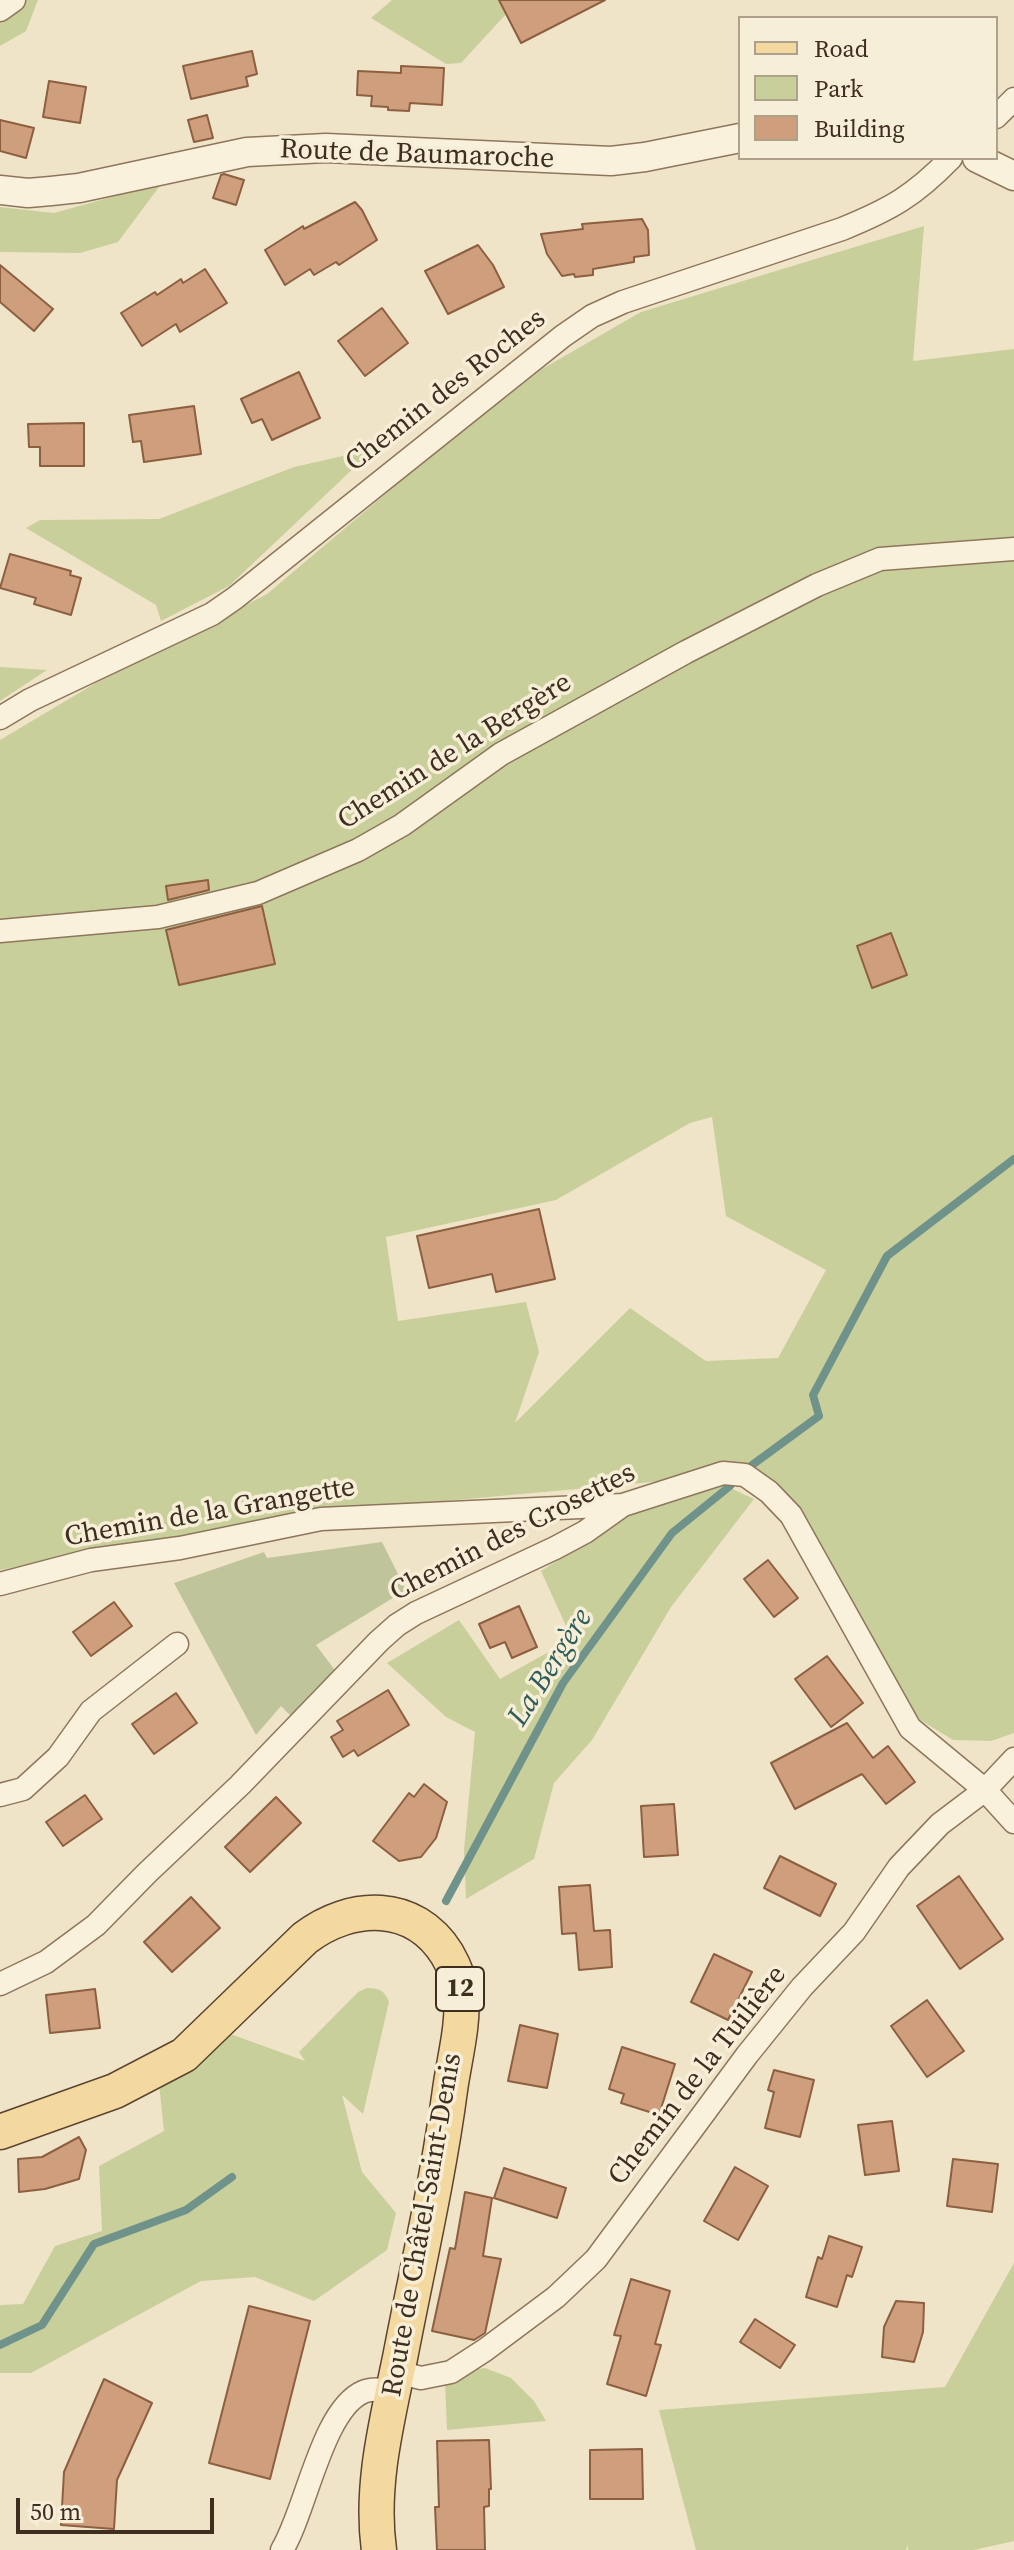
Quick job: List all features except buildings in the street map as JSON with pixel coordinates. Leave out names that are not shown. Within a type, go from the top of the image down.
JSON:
[{"type":"main road","name":"Route de Châtel-Saint-Denis","points":[[0,2132],[115,2091],[184,2055],[305,1938],[328,1923],[356,1914],[377,1913],[395,1915],[423,1925],[454,1967],[461,1994],[448,2106],[380,2463],[376,2527],[379,2550]]},
{"type":"street","points":[[0,10],[14,0]]},
{"type":"street","points":[[998,115],[1014,99]]},
{"type":"street","name":"Route de Baumaroche","points":[[0,190],[28,193],[79,188],[247,152],[351,148],[611,161],[738,138]]},
{"type":"street","name":"Chemin des Roches","points":[[0,718],[30,700],[212,614],[592,316],[623,302],[872,217],[892,208],[925,185],[949,160]]},
{"type":"street","points":[[981,160],[1014,176]]},
{"type":"street","name":"Chemin de la Bergère","points":[[0,931],[158,917],[258,893],[358,850],[402,825],[501,754],[674,658],[817,585],[880,559],[1014,549]]},
{"type":"street","name":"Chemin des Crosettes","points":[[0,1984],[46,1962],[96,1925],[240,1785],[358,1661],[397,1625],[441,1600],[555,1548],[585,1532],[623,1505],[723,1473],[745,1475],[769,1492],[791,1515],[910,1728],[985,1790],[1014,1822]]},
{"type":"street","name":"Chemin de la Grangette","points":[[0,1584],[91,1560],[180,1548],[321,1519],[623,1505]]},
{"type":"street","points":[[0,1795],[23,1789],[58,1757],[91,1711],[177,1644]]},
{"type":"street","name":"Chemin de la Tuilière","points":[[282,2550],[331,2426],[354,2397],[395,2382],[451,2372],[556,2297],[596,2259],[747,2055],[802,1987],[854,1932],[899,1867],[940,1824],[985,1790],[1014,1759]]},
{"type":"green space","points":[[0,0],[38,0],[26,31],[0,46]]},
{"type":"green space","points":[[392,0],[519,0],[461,63],[446,64],[371,18]]},
{"type":"green space","points":[[162,183],[118,242],[80,253],[0,252],[0,207],[54,213]]},
{"type":"green space","points":[[924,226],[913,361],[1014,349],[1014,1733],[991,1741],[953,1740],[917,1718],[839,1580],[791,1503],[725,1465],[653,1482],[325,1512],[0,1570],[0,740],[99,681],[267,594],[434,453],[542,369],[641,312]],"holes":[[[712,1117],[726,1216],[826,1270],[778,1358],[706,1361],[630,1308],[515,1423],[539,1352],[526,1302],[398,1321],[386,1237],[556,1200],[690,1123]]]},
{"type":"green space","points":[[374,449],[229,586],[161,621],[156,605],[26,528],[40,520],[159,519],[294,467]]},
{"type":"green space","points":[[0,667],[47,670],[0,701]]},
{"type":"green space","points":[[724,1485],[754,1499],[671,1607],[592,1740],[554,1783],[534,1859],[466,1899],[464,1850],[475,1732],[446,1717],[387,1663],[459,1620],[500,1679],[572,1639],[541,1571],[627,1516]]},
{"type":"green space","points":[[382,1542],[406,1590],[316,1645],[337,1673],[293,1718],[281,1706],[256,1735],[174,1583],[264,1552],[267,1558]]},
{"type":"green space","points":[[367,1988],[381,1991],[389,2002],[363,2114],[342,2095],[362,2172],[396,2213],[387,2250],[314,2301],[255,2277],[201,2281],[31,2373],[0,2373],[0,2305],[23,2304],[55,2246],[102,2231],[99,2166],[164,2131],[158,2075],[222,2031],[305,2061],[299,2052],[358,1992]]},
{"type":"green space","points":[[1014,2263],[1014,2541],[974,2550],[908,2550],[908,2545],[906,2550],[696,2550],[659,2410],[945,2387]]},
{"type":"green space","points":[[485,2368],[511,2378],[534,2401],[546,2421],[447,2430],[445,2382],[463,2371]]},
{"type":"waterway","name":"La Bergère","points":[[748,1468],[819,1416],[813,1395],[887,1256],[1014,1159]]},
{"type":"waterway","name":"La Bergère","points":[[446,1901],[563,1683],[672,1533],[730,1486]]},
{"type":"waterway","name":"La Bergère","points":[[0,2345],[42,2325],[94,2244],[186,2210],[232,2177]]}]
